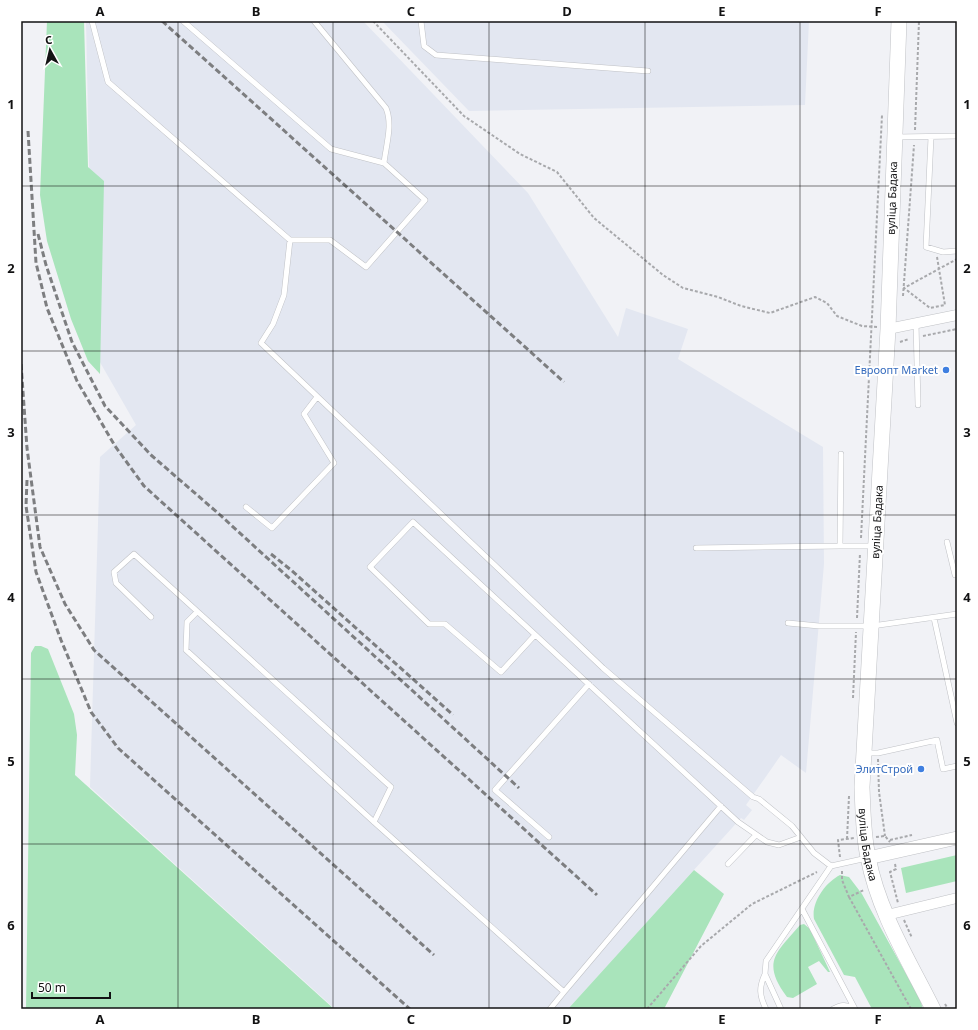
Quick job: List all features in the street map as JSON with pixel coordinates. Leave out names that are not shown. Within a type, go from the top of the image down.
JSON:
[{"type":"main road","name":"вуліца Бадака","points":[[899,21],[888,329],[862,787],[868,858],[876,884],[887,915],[933,1009]]},
{"type":"street","points":[[888,329],[957,315]]},
{"type":"street","points":[[868,858],[957,838]]},
{"type":"street","points":[[887,915],[957,898]]},
{"type":"lane","points":[[92,21],[108,82],[290,240],[330,240],[366,267],[425,200],[384,163],[331,149],[183,21]]},
{"type":"lane","points":[[314,21],[386,108],[390,116],[390,126],[384,163]]},
{"type":"lane","points":[[421,21],[424,46],[436,55],[648,71]]},
{"type":"lane","points":[[894,137],[957,136]]},
{"type":"lane","points":[[931,137],[926,247],[943,252],[957,251]]},
{"type":"lane","points":[[290,240],[284,295],[273,324],[261,343],[603,668],[753,797],[759,799],[792,826],[814,853],[831,866]]},
{"type":"lane","points":[[916,323],[918,405]]},
{"type":"lane","points":[[246,507],[272,528],[334,463],[304,414],[317,397]]},
{"type":"lane","points":[[840,546],[841,454]]},
{"type":"lane","points":[[535,635],[501,672],[445,624],[429,624],[370,567],[413,522],[755,836],[767,842],[778,845],[801,837]]},
{"type":"lane","points":[[947,542],[955,575],[957,575]]},
{"type":"lane","points":[[696,548],[876,546]]},
{"type":"lane","points":[[151,617],[116,583],[114,572],[134,554],[391,787],[374,822]]},
{"type":"lane","points":[[197,612],[187,622],[186,650],[374,822],[564,992]]},
{"type":"lane","points":[[788,623],[819,626],[872,626],[957,614]]},
{"type":"lane","points":[[934,618],[957,723]]},
{"type":"lane","points":[[549,837],[495,790],[589,684]]},
{"type":"lane","points":[[864,753],[878,753],[937,740],[943,769],[957,766]]},
{"type":"lane","points":[[550,1009],[721,806]]},
{"type":"lane","points":[[728,864],[755,836]]},
{"type":"lane","points":[[766,1009],[762,1002],[760,986],[765,974],[766,961],[831,866],[868,858]]},
{"type":"lane","points":[[802,909],[854,1008]]},
{"type":"lane","points":[[765,974],[781,1009]]},
{"type":"lane","points":[[833,1009],[840,1005],[854,1008]]},
{"type":"path","points":[[373,21],[464,116],[520,154],[557,172],[577,198],[600,223],[663,275],[682,288],[770,313],[815,297],[827,303],[837,316],[862,326],[888,329]]},
{"type":"path","points":[[853,705],[882,113]]},
{"type":"path","points":[[936,250],[939,269],[945,305],[930,308],[904,288],[939,269],[957,259]]},
{"type":"path","points":[[899,342],[957,329]]},
{"type":"path","points":[[847,839],[849,792]]},
{"type":"path","points":[[838,840],[842,880],[849,897],[911,1009]]},
{"type":"path","points":[[647,1009],[700,946],[752,904],[831,866]]},
{"type":"path","points":[[849,897],[876,884],[892,881]]},
{"type":"shaded area","points":[[86,21],[363,21],[528,193],[618,337],[626,308],[688,329],[678,359],[823,447],[824,564],[806,773],[781,755],[746,805],[752,810],[744,820],[741,818],[568,1009],[335,1009],[90,787],[100,457],[136,425],[93,350]]},
{"type":"shaded area","points":[[382,21],[809,21],[805,105],[469,111]]},
{"type":"green space","points":[[47,21],[84,21],[88,167],[104,181],[100,374],[88,361],[71,319],[47,241],[40,195]]},
{"type":"green space","points":[[35,646],[41,646],[48,649],[74,714],[77,735],[75,775],[334,1009],[26,1009],[31,653]]},
{"type":"green space","points":[[957,855],[957,881],[906,893],[901,868]]},
{"type":"green space","points":[[694,870],[724,894],[664,1009],[568,1009]]},
{"type":"green space","points":[[840,875],[849,877],[862,894],[920,999],[923,1009],[872,1009],[855,977],[844,975],[814,919],[817,899],[830,882]]},
{"type":"green space","points":[[804,924],[810,929],[830,972],[828,972],[819,961],[808,967],[817,984],[793,998],[787,997],[779,985],[773,966],[778,951],[800,925]]},
{"type":"railway","points":[[162,21],[564,382]]},
{"type":"railway","points":[[28,131],[36,263],[47,308],[77,381],[115,446],[144,486],[597,895]]},
{"type":"railway","points":[[38,234],[46,265],[72,342],[105,406],[151,455],[219,514],[519,788]]},
{"type":"railway","points":[[21,364],[27,448],[40,547],[65,604],[94,650],[434,955]]},
{"type":"railway","points":[[27,480],[26,506],[36,572],[61,640],[91,712],[118,748],[410,1009]]},
{"type":"railway","points":[[271,554],[291,570],[453,715]]},
{"type":"place","name":"Евроопт Market","points":[[946,370]]},
{"type":"place","name":"ЭлитСтрой","points":[[921,769]]}]
